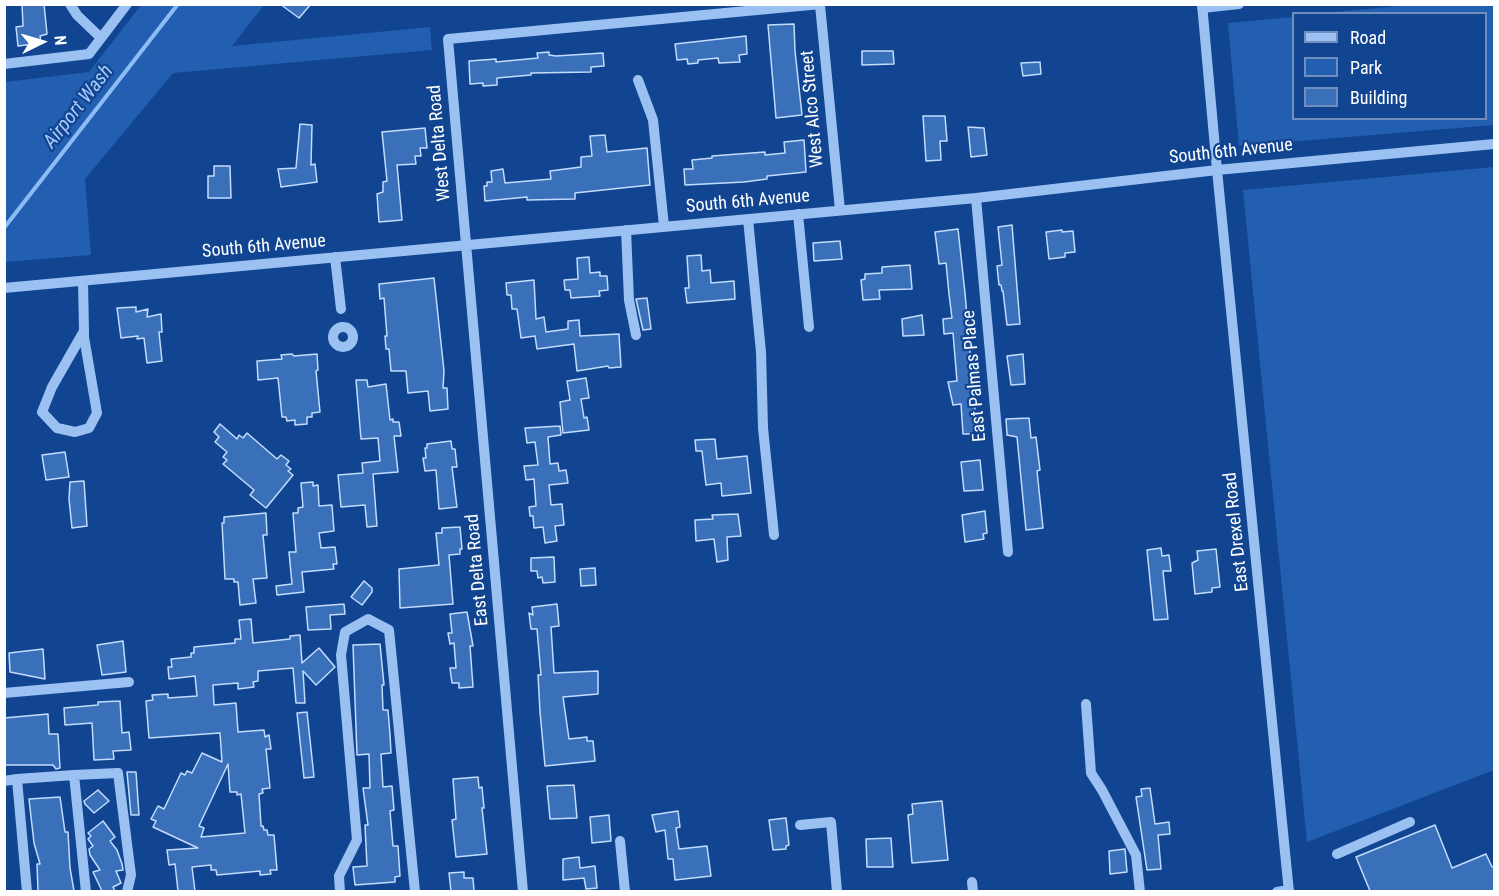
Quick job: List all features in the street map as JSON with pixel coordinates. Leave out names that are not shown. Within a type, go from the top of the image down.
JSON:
[{"type":"street","points":[[70,4],[77,15],[101,38]]},
{"type":"street","points":[[4,64],[89,54],[127,4]]},
{"type":"street","points":[[1202,6],[1239,4]]},
{"type":"street","points":[[745,8],[820,5]]},
{"type":"street","name":"West Alco Street","points":[[820,5],[840,210]]},
{"type":"street","name":"East Drexel Road","points":[[1202,6],[1289,891]]},
{"type":"street","name":"West Delta Road","points":[[465,245],[448,39],[745,8]]},
{"type":"street","points":[[638,81],[655,130],[664,226]]},
{"type":"street","name":"South 6th Avenue","points":[[4,288],[976,198],[1217,170],[1494,144]]},
{"type":"street","name":"East Palmas Place","points":[[976,198],[1008,552]]},
{"type":"street","points":[[798,214],[809,327]]},
{"type":"street","points":[[748,219],[761,352],[763,428],[774,535]]},
{"type":"street","points":[[627,230],[629,300],[636,335]]},
{"type":"street","name":"East Delta Road","points":[[465,245],[524,891]]},
{"type":"street","points":[[335,257],[343,327]]},
{"type":"street","points":[[83,281],[84,331],[97,413],[89,428],[75,432],[57,428],[42,412],[52,387],[84,331]]},
{"type":"street","points":[[340,891],[339,876],[357,840],[341,655],[345,632],[368,619],[389,630],[415,891]]},
{"type":"street","points":[[4,693],[129,682]]},
{"type":"street","points":[[1086,704],[1092,773],[1136,855],[1140,891]]},
{"type":"street","points":[[4,781],[118,773],[131,875],[127,891]]},
{"type":"street","points":[[74,775],[86,891]]},
{"type":"street","points":[[17,779],[27,891]]},
{"type":"street","points":[[800,825],[831,822],[837,891]]},
{"type":"street","points":[[1337,854],[1410,822]]},
{"type":"street","points":[[620,841],[625,891]]},
{"type":"street","points":[[1277,891],[1289,891]]},
{"type":"green space","points":[[1419,4],[1494,5],[1494,125],[1239,146],[1228,23],[1292,17],[1292,120],[1487,120],[1487,12],[1335,12]]},
{"type":"green space","points":[[141,5],[264,5],[232,46],[430,27],[432,50],[173,73],[85,179],[91,255],[5,262],[5,82],[89,72]]},
{"type":"green space","points":[[1494,167],[1494,770],[1307,842],[1243,190]]},
{"type":"building","points":[[22,4],[44,4],[47,34],[40,36],[41,43],[18,46],[16,27],[23,26]]},
{"type":"building","points":[[280,4],[311,4],[299,18]]},
{"type":"building","points":[[794,24],[802,115],[776,118],[768,25]]},
{"type":"building","points":[[746,36],[747,54],[739,55],[740,62],[719,63],[718,58],[698,60],[698,63],[688,64],[687,59],[677,60],[675,44]]},
{"type":"building","points":[[862,51],[893,51],[894,64],[862,65]]},
{"type":"building","points":[[549,52],[549,55],[556,56],[603,53],[604,66],[591,67],[591,72],[531,73],[531,75],[497,78],[497,85],[470,84],[469,61],[496,59],[496,62],[538,58],[537,53]]},
{"type":"building","points":[[1040,62],[1041,74],[1023,76],[1021,63]]},
{"type":"building","points":[[923,116],[945,116],[947,141],[940,141],[941,160],[926,161]]},
{"type":"building","points":[[300,124],[312,125],[311,165],[315,164],[317,182],[281,187],[278,169],[296,168]]},
{"type":"building","points":[[968,127],[984,128],[987,155],[971,157]]},
{"type":"building","points":[[425,128],[427,148],[420,148],[421,156],[415,156],[416,164],[397,165],[402,220],[379,222],[377,194],[383,192],[383,182],[387,181],[382,132]]},
{"type":"building","points":[[605,135],[607,152],[647,148],[650,185],[575,193],[575,199],[527,200],[527,197],[485,201],[484,186],[487,186],[487,182],[492,182],[491,171],[503,169],[505,183],[551,179],[550,171],[581,167],[581,157],[592,156],[590,136]]},
{"type":"building","points":[[804,140],[806,172],[767,176],[767,179],[744,182],[685,185],[684,169],[693,169],[692,160],[765,152],[765,155],[785,153],[784,142]]},
{"type":"building","points":[[214,166],[230,166],[231,198],[208,198],[208,176],[214,176]]},
{"type":"building","points":[[1012,225],[1020,324],[1007,325],[997,266],[1002,265],[998,227]]},
{"type":"building","points":[[958,229],[977,434],[963,434],[961,404],[953,405],[948,382],[957,381],[953,333],[944,334],[943,319],[952,318],[946,263],[939,264],[935,232]]},
{"type":"building","points":[[1062,230],[1062,232],[1073,231],[1075,252],[1065,253],[1065,257],[1049,259],[1046,232]]},
{"type":"building","points":[[840,241],[842,259],[814,261],[813,243]]},
{"type":"building","points":[[701,255],[702,271],[710,270],[711,283],[734,281],[735,299],[687,303],[685,288],[689,288],[687,256]]},
{"type":"building","points":[[589,257],[590,273],[600,272],[600,276],[607,276],[608,290],[599,291],[600,296],[571,298],[570,290],[565,290],[564,280],[578,279],[577,258]]},
{"type":"building","points":[[910,265],[912,289],[879,290],[880,299],[863,300],[861,280],[865,279],[865,274],[882,273],[882,267]]},
{"type":"building","points":[[434,278],[444,371],[443,388],[447,388],[448,409],[430,411],[428,391],[408,393],[406,371],[391,371],[389,349],[386,349],[384,298],[380,299],[379,284]]},
{"type":"building","points":[[534,280],[536,319],[544,317],[546,332],[568,329],[568,321],[579,320],[580,336],[619,334],[621,367],[609,368],[608,366],[577,371],[574,344],[537,349],[535,336],[521,338],[517,309],[512,309],[511,295],[507,295],[506,283]]},
{"type":"building","points":[[647,298],[651,329],[643,330],[636,299]]},
{"type":"building","points":[[136,307],[136,312],[148,309],[147,317],[161,314],[162,332],[159,332],[162,361],[147,363],[144,338],[137,339],[138,336],[121,338],[117,308]]},
{"type":"building","points":[[922,315],[924,335],[903,336],[902,319]]},
{"type":"building","points":[[292,354],[294,356],[317,354],[318,370],[316,371],[320,412],[312,413],[312,417],[307,417],[307,424],[295,425],[295,420],[287,421],[286,417],[282,417],[278,378],[258,380],[257,361],[282,359],[281,355]]},
{"type":"building","points":[[1023,354],[1025,384],[1011,385],[1007,356]]},
{"type":"building","points":[[586,378],[589,398],[581,399],[584,418],[587,417],[589,430],[563,433],[560,402],[570,400],[567,381]]},
{"type":"building","points":[[356,380],[367,380],[368,387],[386,384],[390,420],[399,422],[401,436],[394,436],[398,472],[373,474],[377,526],[367,527],[365,505],[341,507],[338,475],[363,473],[362,463],[380,461],[378,438],[361,439]]},
{"type":"building","points":[[1029,418],[1031,438],[1036,437],[1043,528],[1026,530],[1017,437],[1007,435],[1006,419]]},
{"type":"building","points":[[220,424],[237,439],[239,435],[243,438],[247,433],[277,459],[281,455],[289,461],[286,465],[291,469],[288,471],[293,475],[266,508],[250,495],[254,490],[223,464],[227,460],[223,457],[227,452],[215,442],[219,437],[214,432]]},
{"type":"building","points":[[560,426],[561,435],[548,437],[550,464],[558,463],[559,471],[566,470],[568,483],[549,485],[551,505],[562,504],[564,525],[555,526],[557,541],[545,543],[543,527],[534,528],[533,516],[530,516],[529,507],[536,506],[534,479],[526,480],[524,466],[538,465],[535,442],[527,443],[525,428]]},
{"type":"building","points":[[715,439],[717,459],[747,456],[751,493],[722,496],[721,483],[706,485],[702,451],[696,451],[695,440]]},
{"type":"building","points":[[451,441],[452,449],[455,449],[457,467],[452,467],[457,507],[439,509],[436,470],[425,471],[423,458],[426,458],[427,444]]},
{"type":"building","points":[[65,452],[69,477],[46,480],[42,455]]},
{"type":"building","points":[[980,460],[983,490],[964,491],[961,462]]},
{"type":"building","points":[[84,481],[87,526],[72,528],[70,482]]},
{"type":"building","points":[[313,482],[313,486],[318,485],[319,506],[332,505],[334,531],[319,533],[321,548],[335,547],[337,564],[333,564],[334,569],[302,572],[304,592],[277,595],[276,586],[292,584],[289,552],[296,552],[293,513],[298,513],[298,508],[303,507],[301,483]]},
{"type":"building","points":[[985,511],[987,533],[983,534],[984,539],[965,542],[962,515]]},
{"type":"building","points":[[266,513],[267,535],[263,535],[267,578],[253,579],[256,603],[240,605],[238,582],[234,582],[234,579],[225,579],[222,523],[224,523],[224,517]]},
{"type":"building","points":[[738,514],[741,536],[727,537],[728,560],[717,562],[714,539],[696,541],[695,520],[713,519],[712,515]]},
{"type":"building","points":[[460,527],[462,549],[460,549],[460,554],[449,555],[453,604],[400,608],[399,569],[439,565],[436,533],[442,533],[442,528]]},
{"type":"building","points":[[1161,548],[1162,556],[1169,555],[1171,571],[1163,571],[1168,619],[1154,620],[1147,550]]},
{"type":"building","points":[[1216,549],[1220,587],[1212,588],[1212,592],[1195,594],[1192,563],[1198,560],[1197,551]]},
{"type":"building","points":[[554,557],[555,582],[543,583],[542,577],[538,578],[537,571],[531,571],[531,558]]},
{"type":"building","points":[[595,568],[596,585],[581,586],[580,569]]},
{"type":"building","points":[[364,581],[372,588],[372,592],[362,605],[351,597]]},
{"type":"building","points":[[344,604],[345,614],[330,615],[331,629],[308,630],[306,607]]},
{"type":"building","points":[[557,604],[559,626],[551,627],[554,673],[598,671],[598,694],[563,697],[569,739],[587,737],[587,741],[593,741],[595,761],[545,766],[540,712],[538,675],[541,675],[537,629],[531,629],[529,613],[533,615],[532,607]]},
{"type":"building","points":[[467,612],[473,646],[470,646],[473,687],[459,688],[459,683],[452,683],[450,668],[456,668],[454,643],[450,644],[448,633],[452,633],[450,614]]},
{"type":"building","points":[[251,619],[253,643],[290,639],[290,636],[300,635],[302,663],[319,648],[335,667],[316,685],[303,671],[305,703],[296,703],[293,668],[258,671],[258,681],[253,682],[254,687],[238,689],[238,683],[213,685],[214,705],[236,703],[238,732],[264,730],[265,737],[269,735],[271,749],[266,749],[270,788],[262,789],[263,793],[259,794],[261,826],[267,830],[268,835],[274,835],[277,870],[270,870],[271,874],[260,875],[260,871],[217,875],[216,870],[211,870],[211,865],[192,867],[195,891],[178,891],[175,864],[169,865],[167,850],[198,848],[153,827],[156,821],[151,819],[158,806],[164,809],[181,773],[185,775],[187,771],[192,773],[202,753],[222,762],[220,733],[149,738],[146,701],[153,700],[152,695],[168,694],[168,698],[197,696],[195,676],[169,679],[168,667],[172,667],[171,659],[191,657],[194,647],[235,643],[235,639],[241,639],[239,620]],"holes":[[[228,764],[230,792],[241,794],[245,833],[201,837],[204,828],[199,826]]]},
{"type":"building","points":[[123,641],[126,672],[102,675],[97,645]]},
{"type":"building","points":[[380,644],[384,685],[382,685],[383,710],[388,710],[391,753],[381,754],[383,787],[392,786],[394,810],[390,811],[393,846],[398,846],[400,876],[395,877],[395,882],[355,885],[353,867],[367,866],[365,825],[368,825],[363,788],[370,788],[369,754],[357,755],[353,645]]},
{"type":"building","points":[[43,649],[45,679],[10,672],[9,653]]},
{"type":"building","points":[[120,701],[122,733],[129,732],[131,750],[113,751],[114,759],[94,760],[92,723],[65,725],[64,708]]},
{"type":"building","points":[[307,712],[314,777],[304,778],[297,713]]},
{"type":"building","points":[[48,714],[49,734],[58,734],[60,768],[56,769],[53,765],[4,765],[4,718]]},
{"type":"building","points":[[127,772],[136,772],[139,815],[131,815]]},
{"type":"building","points":[[478,777],[479,788],[482,787],[487,854],[456,857],[452,820],[456,819],[453,779]]},
{"type":"building","points":[[574,785],[577,818],[550,819],[547,786]]},
{"type":"building","points":[[1150,788],[1155,824],[1169,822],[1170,834],[1158,835],[1161,869],[1147,870],[1136,797],[1142,796],[1141,789]]},
{"type":"building","points":[[98,790],[109,801],[94,813],[84,801]]},
{"type":"building","points":[[60,797],[65,832],[68,832],[74,891],[38,891],[37,864],[40,864],[34,843],[29,799]]},
{"type":"building","points":[[942,801],[948,860],[912,863],[908,815],[913,814],[912,804]]},
{"type":"building","points":[[678,811],[680,827],[676,828],[679,849],[707,846],[711,876],[675,880],[673,859],[668,859],[665,830],[656,832],[652,815]]},
{"type":"building","points":[[609,815],[611,841],[592,843],[590,817]]},
{"type":"building","points":[[786,818],[789,845],[786,849],[773,850],[769,820]]},
{"type":"building","points":[[103,821],[115,837],[110,841],[117,850],[122,864],[123,870],[116,871],[121,883],[113,887],[115,891],[102,891],[93,872],[100,870],[90,855],[89,849],[93,846],[88,839],[91,836],[88,833]]},
{"type":"building","points":[[1435,825],[1452,868],[1486,854],[1494,867],[1494,891],[1370,891],[1356,857]]},
{"type":"building","points":[[891,838],[893,867],[867,867],[866,839]]},
{"type":"building","points":[[1125,849],[1127,872],[1110,874],[1109,851]]},
{"type":"building","points":[[579,857],[580,868],[595,866],[597,888],[586,889],[584,878],[563,880],[563,859]]},
{"type":"building","points":[[464,872],[464,878],[473,878],[474,891],[451,891],[449,873]]},
{"type":"waterway","name":"Airport Wash","points":[[4,228],[178,4]]}]
